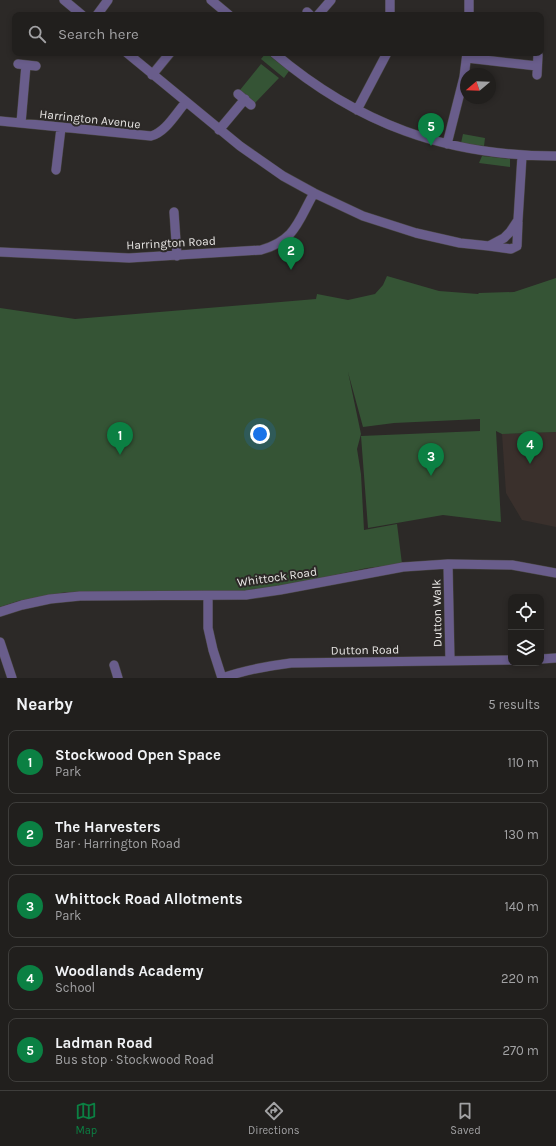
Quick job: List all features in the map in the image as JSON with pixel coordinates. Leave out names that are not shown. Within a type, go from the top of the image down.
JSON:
[{"type":"street","points":[[64,0],[78,12]]},
{"type":"street","points":[[99,12],[108,0]]},
{"type":"street","points":[[211,0],[225,12]]},
{"type":"street","points":[[320,12],[330,0]]},
{"type":"street","points":[[390,0],[390,12]]},
{"type":"street","points":[[469,12],[470,0]]},
{"type":"street","points":[[130,56],[219,130],[283,176],[314,193],[363,216],[433,237],[460,243],[511,249],[517,246],[522,156]]},
{"type":"street","points":[[152,75],[168,56]]},
{"type":"street","points":[[278,56],[305,78],[356,110],[420,137],[477,150],[522,156],[556,156]]},
{"type":"street","points":[[356,110],[385,56]]},
{"type":"street","points":[[447,144],[464,76],[467,56],[537,71],[538,56]]},
{"type":"street","points":[[21,123],[22,65],[36,66]]},
{"type":"street","points":[[219,130],[245,99]]},
{"type":"street","name":"Harrington Avenue","points":[[0,121],[151,136],[163,130],[186,102]]},
{"type":"street","points":[[56,170],[61,128]]},
{"type":"street","name":"Harrington Road","points":[[0,252],[115,258],[254,251],[278,244],[286,239],[294,231],[314,193]]},
{"type":"street","points":[[174,212],[177,256]]},
{"type":"street","points":[[489,246],[504,238],[518,220]]},
{"type":"street","name":"Whittock Road","points":[[0,612],[22,605],[50,599],[80,596],[246,595],[403,567],[448,564],[512,565],[556,573]]},
{"type":"street","name":"Dutton Walk","points":[[448,564],[450,661]]},
{"type":"street","points":[[208,596],[208,628],[212,650],[222,678]]},
{"type":"street","points":[[0,642],[12,678]]},
{"type":"street","points":[[544,659],[556,658]]},
{"type":"street","name":"Dutton Road","points":[[222,678],[242,671],[291,663],[508,660]]},
{"type":"street","points":[[114,666],[118,678]]},
{"type":"shaded area","points":[[556,432],[556,527],[522,520],[506,493],[502,434]]},
{"type":"green space","points":[[264,56],[270,56],[289,71],[284,78],[261,59]]},
{"type":"green space","points":[[261,64],[279,78],[255,103],[240,90]]},
{"type":"green space","points":[[463,134],[485,138],[484,146],[461,143]]},
{"type":"green space","points":[[482,156],[510,159],[510,167],[479,163]]},
{"type":"green space","points":[[387,276],[439,291],[478,294],[514,292],[556,278],[556,432],[502,434],[496,431],[501,522],[443,515],[368,528],[361,436],[480,431],[480,419],[394,423],[363,427],[348,372],[361,434],[357,449],[361,474],[364,530],[397,524],[402,564],[367,568],[275,588],[251,589],[251,591],[66,592],[18,601],[0,607],[0,308],[75,319],[316,299],[317,294],[348,300],[375,294],[383,285]]},
{"type":"place","name":"Ladman Road","points":[[431,146]]},
{"type":"place","name":"The Harvesters","points":[[291,270]]},
{"type":"place","name":"Stockwood Open Space","points":[[120,455]]},
{"type":"place","name":"Woodlands Academy","points":[[530,464]]},
{"type":"place","name":"Whittock Road Allotments","points":[[431,476]]}]
